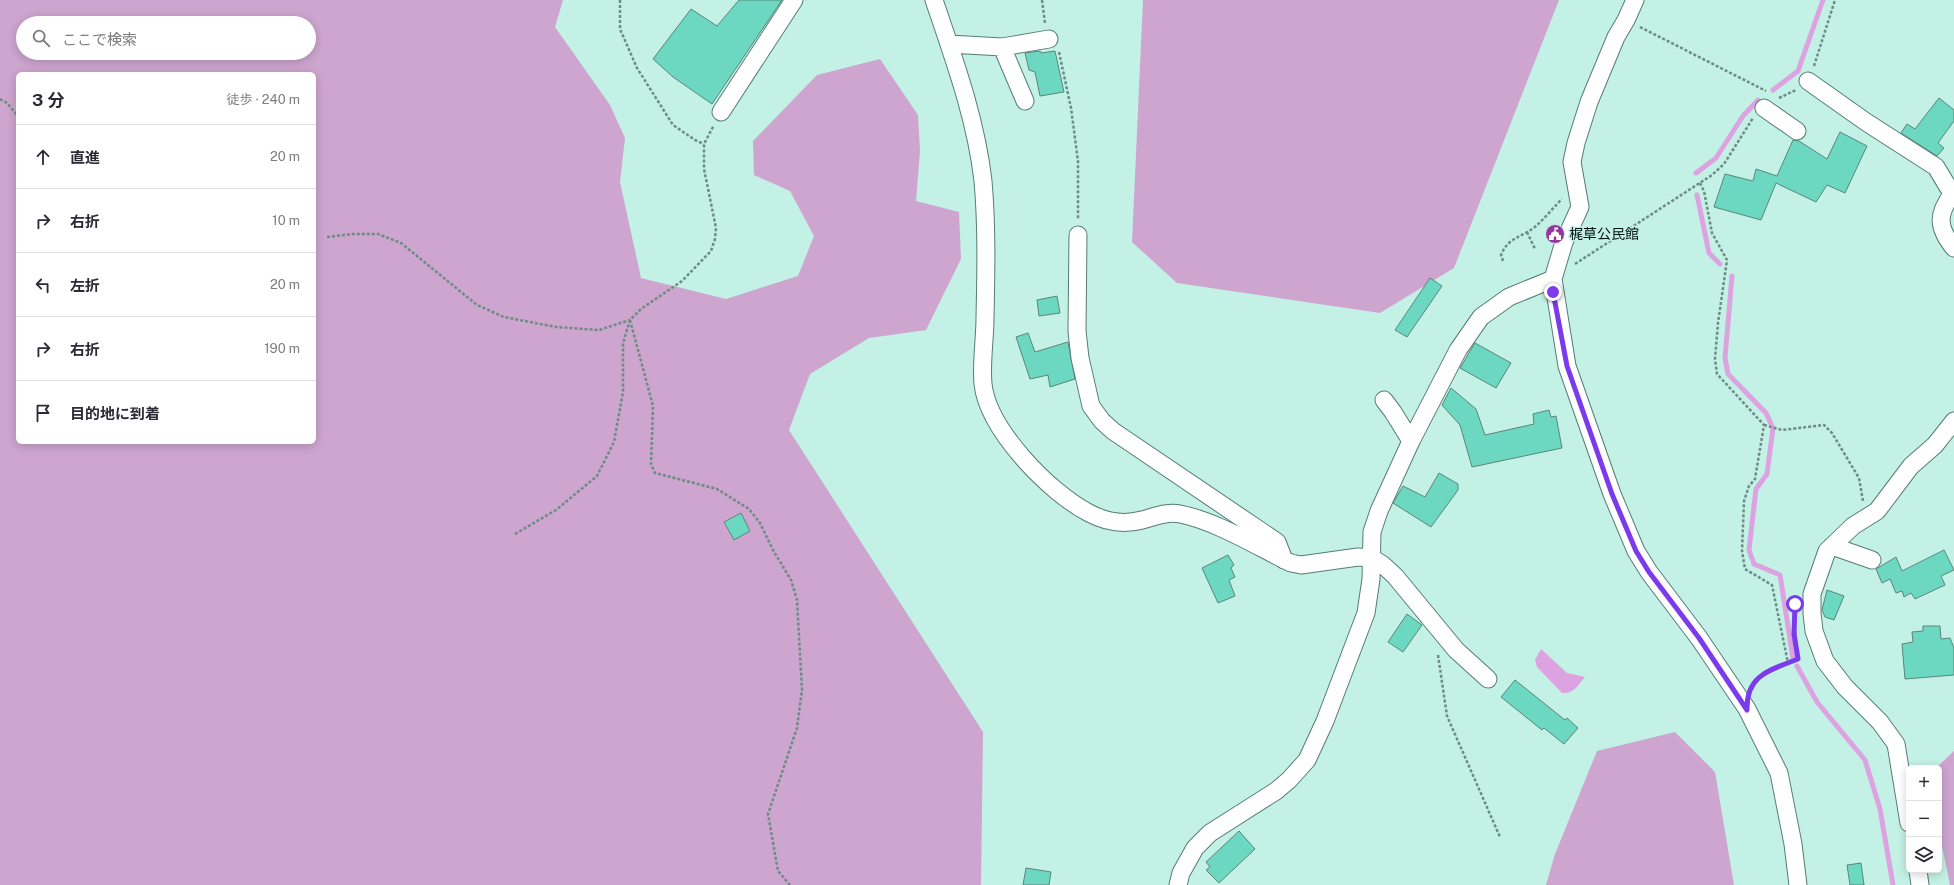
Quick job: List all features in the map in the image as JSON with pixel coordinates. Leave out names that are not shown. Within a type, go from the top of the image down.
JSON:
[{"type":"street","points":[[721,112],[794,0]]},
{"type":"street","points":[[934,0],[969,108],[980,157],[987,254],[983,384],[990,407],[999,428],[1025,460],[1066,499],[1091,514],[1112,522],[1127,523],[1168,514],[1179,514],[1204,521],[1284,560],[1301,565],[1358,557],[1372,558],[1396,576],[1456,650],[1488,679]]},
{"type":"street","points":[[1635,0],[1613,44],[1589,102],[1576,143],[1572,162],[1580,207],[1564,242],[1553,279],[1567,366],[1612,494],[1636,551],[1649,572],[1699,638],[1747,710],[1779,773],[1794,844],[1798,885]]},
{"type":"street","points":[[949,44],[1002,47],[1049,39]]},
{"type":"street","points":[[1002,47],[1025,101]]},
{"type":"street","points":[[1808,81],[1866,122],[1936,167],[1954,193],[1945,204],[1941,215],[1944,236],[1954,248]]},
{"type":"street","points":[[1764,108],[1798,131]]},
{"type":"street","points":[[1078,235],[1077,332],[1080,358],[1091,406],[1095,413],[1113,431],[1277,542],[1284,560]]},
{"type":"street","points":[[1178,885],[1181,873],[1195,848],[1210,833],[1276,791],[1289,780],[1307,760],[1328,714],[1366,613],[1372,558],[1372,532],[1379,510],[1411,441],[1458,350],[1481,317],[1501,302],[1553,279]]},
{"type":"street","points":[[1501,302],[1501,294],[1505,283]]},
{"type":"street","points":[[1384,400],[1411,441]]},
{"type":"street","points":[[1906,804],[1896,744],[1880,722],[1845,687],[1825,661],[1814,631],[1812,594],[1827,551],[1853,526],[1877,511],[1911,466],[1935,445],[1954,421]]},
{"type":"street","points":[[1832,546],[1872,560]]},
{"type":"street","points":[[1918,873],[1920,885]]},
{"type":"path","points":[[620,0],[620,30],[637,68],[673,125],[695,140],[704,144]]},
{"type":"path","points":[[1042,0],[1046,30],[1049,39],[1059,51],[1071,108],[1078,161],[1078,235]]},
{"type":"path","points":[[1553,279],[1712,175],[1724,164],[1753,118],[1764,108],[1779,98],[1801,87],[1808,81],[1836,0]]},
{"type":"path","points":[[1626,20],[1779,98]]},
{"type":"path","points":[[0,99],[7,103],[16,114]]},
{"type":"path","points":[[327,237],[352,234],[378,234],[401,243],[477,305],[504,317],[556,327],[599,330],[630,320],[641,309],[682,281],[711,251],[715,239],[716,228],[704,169],[704,144],[721,112]]},
{"type":"path","points":[[1700,183],[1704,191],[1712,233],[1727,260],[1718,323],[1715,359],[1717,374],[1766,426],[1782,430],[1824,425],[1832,433],[1859,478],[1867,518]]},
{"type":"path","points":[[1503,261],[1500,255],[1505,245],[1515,237],[1527,232],[1535,226],[1576,184]]},
{"type":"path","points":[[1527,232],[1535,249]]},
{"type":"path","points":[[630,320],[653,406],[651,464],[655,473],[717,489],[749,509],[760,523],[773,550],[791,580],[798,600],[802,690],[796,728],[768,814],[778,871],[790,885]]},
{"type":"path","points":[[515,534],[556,510],[597,476],[614,442],[623,392],[623,343],[630,320]]},
{"type":"path","points":[[1766,426],[1755,479],[1749,486],[1744,501],[1742,551],[1745,569],[1772,585],[1788,663]]},
{"type":"path","points":[[1747,710],[1747,696],[1749,691],[1763,673],[1798,659],[1794,634],[1794,612]]},
{"type":"path","points":[[1437,650],[1447,716],[1500,837]]},
{"type":"shaded area","points":[[0,0],[563,0],[555,27],[610,105],[625,138],[620,182],[641,278],[726,299],[798,276],[814,236],[790,191],[754,175],[753,141],[817,75],[880,59],[918,115],[920,151],[916,201],[959,212],[961,259],[926,330],[869,338],[810,374],[789,430],[983,732],[981,885],[0,885]]},
{"type":"shaded area","points":[[1143,0],[1559,0],[1454,268],[1380,313],[1177,283],[1132,242]]},
{"type":"shaded area","points":[[1541,649],[1567,673],[1585,677],[1573,690],[1562,693],[1537,667],[1535,660]]},
{"type":"shaded area","points":[[1675,732],[1715,772],[1734,885],[1546,885],[1555,854],[1597,751]]},
{"type":"shaded area","points":[[1954,751],[1954,885],[1950,885],[1942,846],[1942,765],[1939,765]]},
{"type":"building","points":[[739,0],[782,0],[712,104],[673,77],[653,59],[691,9],[717,26]]},
{"type":"building","points":[[1040,51],[1041,53],[1055,51],[1064,92],[1040,96],[1035,72],[1029,70],[1025,53]]},
{"type":"building","points":[[1939,98],[1954,110],[1954,121],[1938,143],[1944,148],[1937,156],[1901,133],[1907,124],[1915,129]]},
{"type":"building","points":[[1840,132],[1867,146],[1845,193],[1827,185],[1816,202],[1776,183],[1761,220],[1714,207],[1725,174],[1753,181],[1756,169],[1777,176],[1793,140],[1799,141],[1827,159]]},
{"type":"building","points":[[1430,278],[1442,286],[1407,337],[1395,330]]},
{"type":"building","points":[[1057,296],[1060,313],[1039,316],[1037,300]]},
{"type":"building","points":[[1028,333],[1035,352],[1068,342],[1075,379],[1050,387],[1048,375],[1030,379],[1016,337]]},
{"type":"building","points":[[1475,343],[1511,363],[1496,388],[1460,368]]},
{"type":"building","points":[[1451,388],[1476,409],[1485,435],[1534,424],[1533,414],[1549,410],[1551,417],[1556,416],[1562,448],[1472,467],[1460,425],[1442,405]]},
{"type":"building","points":[[1439,473],[1458,484],[1458,490],[1431,527],[1393,503],[1403,486],[1425,497]]},
{"type":"building","points":[[741,513],[750,531],[734,540],[724,522]]},
{"type":"building","points":[[1944,550],[1954,570],[1941,576],[1945,585],[1915,599],[1911,593],[1904,597],[1902,591],[1896,593],[1890,579],[1882,583],[1876,569],[1896,557],[1902,571]]},
{"type":"building","points":[[1228,555],[1234,565],[1231,568],[1235,577],[1229,580],[1235,596],[1218,603],[1202,568]]},
{"type":"building","points":[[1827,590],[1844,596],[1834,620],[1825,617],[1822,610]]},
{"type":"building","points":[[1407,614],[1422,625],[1403,652],[1388,642]]},
{"type":"building","points":[[1923,626],[1940,626],[1941,639],[1950,638],[1954,648],[1954,675],[1905,679],[1902,644],[1913,642],[1912,632],[1923,631]]},
{"type":"building","points":[[1515,680],[1565,720],[1567,718],[1578,728],[1564,744],[1544,728],[1542,730],[1501,697]]},
{"type":"building","points":[[1239,831],[1255,849],[1219,883],[1206,870],[1210,867],[1206,862]]},
{"type":"building","points":[[1861,863],[1864,885],[1850,885],[1847,865]]},
{"type":"building","points":[[1026,868],[1051,872],[1049,885],[1023,885]]},
{"type":"waterway","points":[[1773,90],[1798,71],[1823,0]]},
{"type":"waterway","points":[[1696,173],[1716,158],[1743,116],[1758,100]]},
{"type":"waterway","points":[[1697,195],[1709,253],[1720,264]]},
{"type":"waterway","points":[[1732,276],[1725,358],[1728,374],[1766,413],[1773,428],[1767,474],[1756,489],[1749,550],[1754,564],[1780,575],[1793,658]]},
{"type":"waterway","points":[[1797,666],[1817,702],[1865,760],[1880,809],[1893,885]]},
{"type":"place","name":"梶草公民館","points":[[1555,234]]},
{"type":"route","points":[[1553,292],[1567,366],[1612,494],[1636,551],[1649,572],[1699,638],[1747,710],[1747,696],[1749,691],[1763,673],[1798,659],[1794,634],[1795,604]]}]
